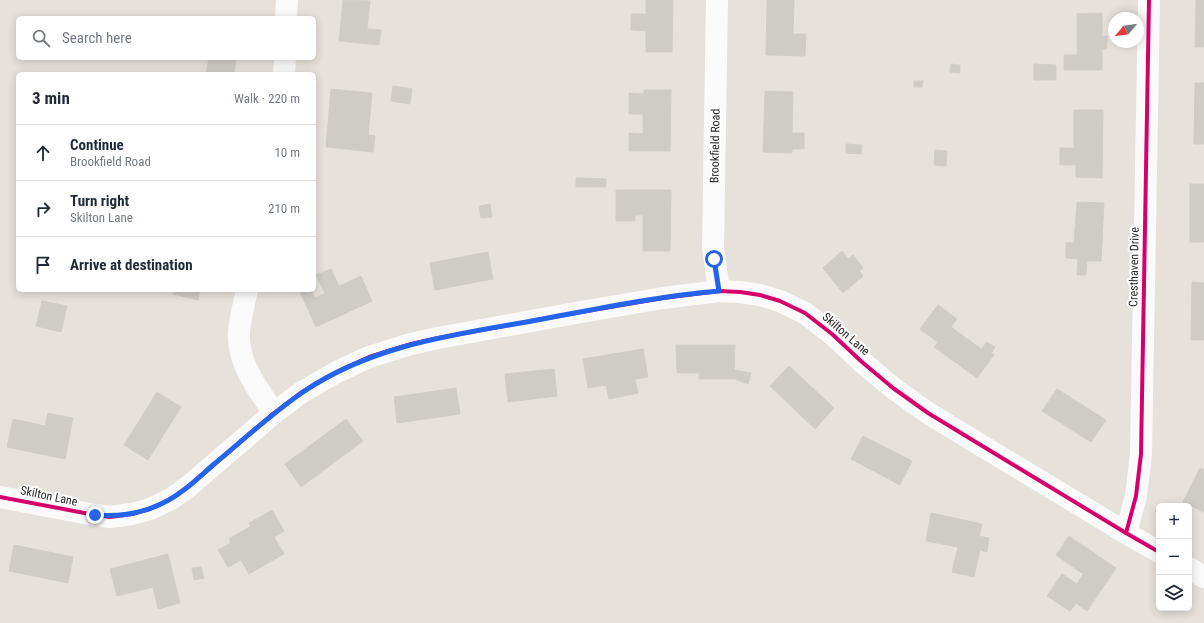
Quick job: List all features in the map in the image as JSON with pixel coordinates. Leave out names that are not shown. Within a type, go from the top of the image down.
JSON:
[{"type":"street","points":[[286,16],[287,0]]},
{"type":"street","name":"Brookfield Road","points":[[717,0],[713,247],[719,291]]},
{"type":"street","name":"Cresthaven Drive","points":[[1126,533],[1136,496],[1142,454],[1149,0]]},
{"type":"street","points":[[284,72],[285,60]]},
{"type":"street","name":"Skilton Lane","points":[[0,497],[95,515],[110,516],[141,512],[162,504],[189,486],[274,413],[314,385],[342,369],[369,357],[411,344],[581,312],[663,298],[719,291],[760,295],[780,301],[805,313],[832,334],[893,388],[922,409],[1156,550]]},
{"type":"street","points":[[247,292],[239,332],[240,350],[250,377],[274,413]]},
{"type":"street","points":[[1192,570],[1204,576]]},
{"type":"building","points":[[343,0],[370,1],[367,29],[381,30],[379,45],[339,41]]},
{"type":"building","points":[[646,0],[673,0],[672,52],[646,52],[646,31],[631,30],[631,14],[646,14]]},
{"type":"building","points":[[767,0],[794,0],[793,34],[806,34],[805,56],[766,55]]},
{"type":"building","points":[[1196,0],[1204,0],[1204,47],[1195,47]]},
{"type":"building","points":[[1102,13],[1102,36],[1107,36],[1107,49],[1102,49],[1102,70],[1064,70],[1064,55],[1077,55],[1077,14]]},
{"type":"building","points":[[209,60],[236,60],[234,72],[206,72]]},
{"type":"building","points":[[951,64],[960,65],[960,73],[950,72]]},
{"type":"building","points":[[1034,64],[1056,65],[1056,80],[1034,80]]},
{"type":"building","points":[[914,81],[923,81],[922,87],[914,87]]},
{"type":"building","points":[[1195,83],[1204,83],[1204,144],[1194,144]]},
{"type":"building","points":[[393,86],[412,89],[410,104],[391,101]]},
{"type":"building","points":[[331,89],[372,93],[368,135],[375,136],[373,152],[326,147]]},
{"type":"building","points":[[644,90],[671,90],[670,151],[629,151],[629,133],[643,134],[643,114],[629,114],[629,93],[644,94]]},
{"type":"building","points":[[765,91],[793,92],[792,133],[804,133],[804,149],[792,149],[792,153],[763,152]]},
{"type":"building","points":[[1074,110],[1103,110],[1102,178],[1076,177],[1076,165],[1060,165],[1060,148],[1074,148]]},
{"type":"building","points":[[846,144],[862,145],[861,154],[846,153]]},
{"type":"building","points":[[935,150],[947,151],[946,166],[934,165]]},
{"type":"building","points":[[576,178],[606,179],[606,187],[576,187]]},
{"type":"building","points":[[1190,184],[1204,184],[1204,242],[1190,242]]},
{"type":"building","points":[[616,190],[671,190],[670,251],[643,251],[643,215],[635,215],[635,221],[616,221]]},
{"type":"building","points":[[1077,202],[1104,203],[1101,261],[1087,261],[1086,275],[1077,275],[1078,259],[1066,258],[1066,242],[1074,243]]},
{"type":"building","points":[[490,204],[492,217],[481,218],[479,206]]},
{"type":"building","points":[[842,251],[848,259],[853,255],[863,268],[859,271],[863,276],[843,293],[823,268]]},
{"type":"building","points":[[488,252],[493,279],[435,290],[430,263]]},
{"type":"building","points":[[331,269],[339,286],[361,276],[372,301],[316,327],[300,292],[312,292],[315,298],[325,293],[316,275]]},
{"type":"building","points":[[1192,282],[1204,283],[1204,340],[1191,340]]},
{"type":"building","points":[[174,292],[200,292],[198,300],[173,294]]},
{"type":"building","points":[[42,301],[67,306],[61,332],[36,326]]},
{"type":"building","points":[[938,305],[957,319],[951,327],[981,349],[987,342],[995,347],[991,353],[994,355],[977,378],[934,347],[938,342],[920,329]]},
{"type":"building","points":[[676,345],[735,345],[734,370],[751,373],[748,384],[735,379],[699,379],[699,373],[677,373]]},
{"type":"building","points":[[643,349],[648,377],[635,379],[638,393],[609,399],[606,385],[588,388],[583,359]]},
{"type":"building","points":[[789,366],[834,408],[815,429],[770,386]]},
{"type":"building","points":[[554,369],[557,396],[508,402],[505,374]]},
{"type":"building","points":[[456,388],[460,414],[397,423],[394,397]]},
{"type":"building","points":[[1057,389],[1106,420],[1091,442],[1042,411]]},
{"type":"building","points":[[157,392],[181,407],[148,460],[124,445]]},
{"type":"building","points":[[48,413],[73,418],[65,459],[7,447],[13,419],[45,426]]},
{"type":"building","points":[[346,419],[363,441],[301,487],[285,464]]},
{"type":"building","points":[[863,436],[912,461],[900,485],[851,459]]},
{"type":"building","points":[[1200,468],[1204,470],[1204,512],[1192,506],[1192,503],[1183,502]]},
{"type":"building","points":[[272,510],[284,531],[274,537],[284,554],[249,574],[241,560],[228,567],[218,550],[231,543],[229,539],[251,526],[249,523]]},
{"type":"building","points":[[931,513],[982,524],[979,536],[989,538],[987,552],[980,550],[974,577],[952,572],[958,547],[926,541]]},
{"type":"building","points":[[1069,536],[1116,568],[1087,611],[1076,603],[1070,611],[1047,596],[1062,574],[1077,584],[1083,574],[1056,555]]},
{"type":"building","points":[[14,545],[73,557],[68,583],[9,571]]},
{"type":"building","points":[[168,554],[180,603],[158,609],[153,587],[117,596],[110,569]]},
{"type":"building","points":[[201,567],[204,578],[194,580],[192,568]]},
{"type":"cycle path","points":[[1126,533],[1136,496],[1141,454],[1149,0]]},
{"type":"cycle path","points":[[0,497],[110,517],[132,514],[150,509],[171,499],[189,486],[274,413],[302,392],[337,372],[369,357],[411,344],[438,338],[663,298],[719,291],[760,295],[780,301],[805,313],[832,334],[893,388],[928,413],[1156,550]]},
{"type":"route","points":[[95,515],[121,516],[132,514],[150,509],[171,499],[189,486],[274,413],[302,392],[348,366],[369,357],[388,350],[438,338],[663,298],[719,291],[714,259]]}]
